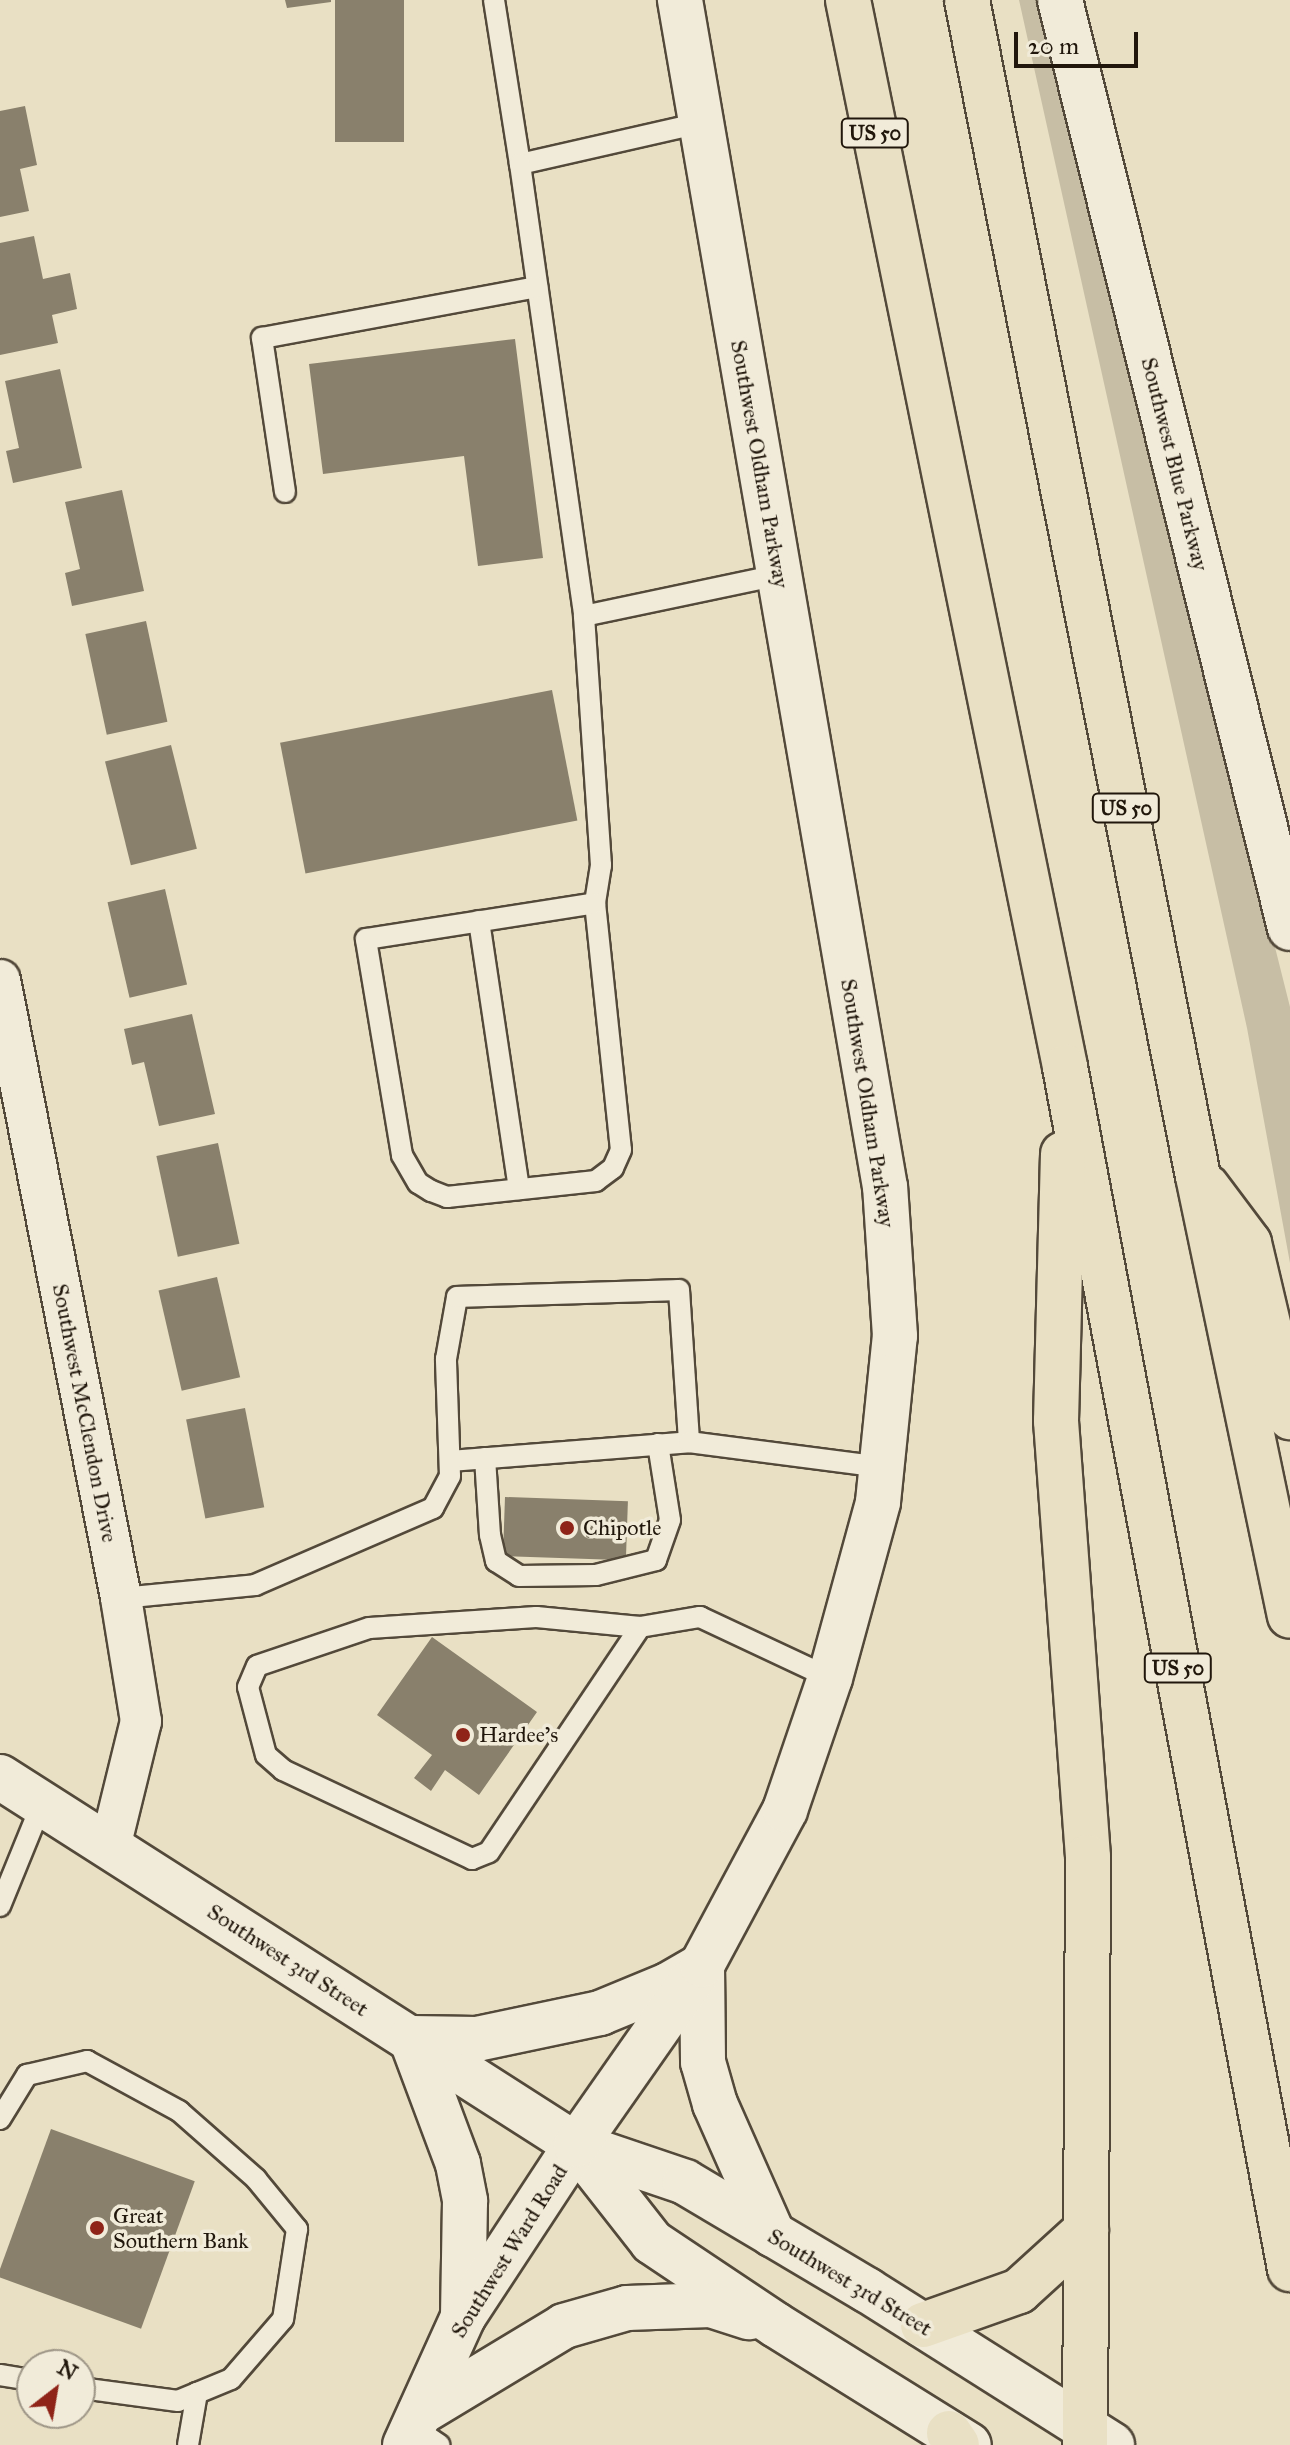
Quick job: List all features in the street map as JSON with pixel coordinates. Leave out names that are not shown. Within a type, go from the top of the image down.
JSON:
[{"type":"highway","name":"US 50","points":[[848,0],[1065,1067],[1290,2269]]},
{"type":"highway","name":"US 50","points":[[967,0],[1198,1176],[1290,1615]]},
{"type":"highway","points":[[1065,1067],[1056,1421],[1088,1857],[1086,2230],[1094,2440]]},
{"type":"highway","points":[[1198,1176],[1249,1243],[1290,1417]]},
{"type":"highway","points":[[923,2325],[1019,2291],[1086,2230]]},
{"type":"main road","name":"Southwest Oldham Parkway","points":[[576,2145],[702,1965],[785,1810],[830,1678],[878,1502],[895,1336],[885,1187],[680,0]]},
{"type":"main road","name":"Southwest Blue Parkway","points":[[1060,0],[1290,928]]},
{"type":"main road","name":"Southwest 3rd Street","points":[[0,1777],[576,2145],[685,2182],[923,2325],[1094,2440]]},
{"type":"main road","points":[[463,2317],[465,2201],[458,2164],[411,2038],[477,2039],[587,2017],[668,1985],[702,1965],[703,2062],[715,2104],[773,2235]]},
{"type":"main road","name":"Southwest 3rd Street","points":[[576,2145],[652,2242],[959,2441]]},
{"type":"main road","name":"Southwest Ward Road","points":[[420,2433],[463,2317],[576,2145]]},
{"type":"main road","points":[[420,2433],[564,2326],[627,2308],[711,2305],[776,2325]]},
{"type":"street","name":"Southwest McClendon Drive","points":[[0,980],[121,1598],[141,1721],[110,1847]]},
{"type":"lane","points":[[494,0],[584,616],[601,865],[595,903],[621,1150],[613,1168],[596,1181],[447,1197],[418,1183],[402,1155],[366,939],[595,903]]},
{"type":"lane","points":[[520,164],[701,123]]},
{"type":"lane","points":[[285,492],[262,338],[537,287]]},
{"type":"lane","points":[[584,616],[779,575]]},
{"type":"lane","points":[[479,921],[519,1189]]},
{"type":"lane","points":[[121,1598],[255,1585],[433,1508],[450,1476],[446,1359],[457,1297],[679,1290],[689,1442]]},
{"type":"lane","points":[[450,1461],[689,1442],[881,1467]]},
{"type":"lane","points":[[485,1458],[490,1535],[496,1561],[519,1576],[596,1575],[656,1560],[670,1520],[658,1444]]},
{"type":"lane","points":[[640,1627],[489,1852],[472,1859],[283,1770],[266,1755],[248,1687],[257,1666],[369,1628],[536,1617],[640,1627],[700,1617],[830,1678]]},
{"type":"lane","points":[[0,1906],[42,1803]]},
{"type":"lane","points":[[0,2119],[27,2075],[87,2061],[179,2111],[256,2179],[297,2229],[283,2319],[231,2379],[178,2401],[96,2390]]},
{"type":"lane","points":[[188,2445],[197,2393]]},
{"type":"shaded area","points":[[1019,0],[1048,0],[1098,241],[1290,1007],[1290,1263],[1247,1028]]},
{"type":"building","points":[[285,0],[331,0],[331,2],[287,8]]},
{"type":"building","points":[[335,0],[404,0],[404,142],[335,142]]},
{"type":"building","points":[[25,106],[37,165],[20,169],[29,211],[0,217],[0,111]]},
{"type":"building","points":[[34,236],[43,279],[70,273],[77,309],[52,315],[58,343],[0,355],[0,243]]},
{"type":"building","points":[[515,339],[543,558],[478,566],[464,456],[323,474],[309,364]]},
{"type":"building","points":[[60,369],[82,468],[13,483],[6,451],[19,448],[5,381]]},
{"type":"building","points":[[122,490],[144,591],[72,606],[65,573],[80,569],[65,502]]},
{"type":"building","points":[[146,621],[167,722],[107,735],[85,634]]},
{"type":"building","points":[[552,690],[577,821],[305,873],[280,743]]},
{"type":"building","points":[[171,745],[197,849],[131,865],[105,761]]},
{"type":"building","points":[[165,889],[187,984],[130,998],[108,902]]},
{"type":"building","points":[[192,1014],[215,1114],[159,1126],[144,1062],[132,1065],[124,1029]]},
{"type":"building","points":[[218,1143],[239,1244],[178,1257],[156,1156]]},
{"type":"building","points":[[217,1277],[240,1377],[182,1391],[159,1290]]},
{"type":"building","points":[[245,1408],[264,1507],[205,1519],[186,1419]]},
{"type":"building","name":"Chipotle","points":[[505,1497],[628,1501],[626,1560],[503,1556]]},
{"type":"building","name":"Hardee's","points":[[432,1637],[537,1712],[479,1795],[445,1770],[431,1791],[414,1778],[432,1755],[377,1715]]},
{"type":"building","name":"Great Southern Bank","points":[[51,2129],[195,2181],[141,2329],[0,2278],[0,2269]]},
{"type":"place","name":"Chipotle","points":[[567,1528]]},
{"type":"place","name":"Hardee's","points":[[463,1735]]},
{"type":"place","name":"Great Southern Bank","points":[[97,2228]]}]
